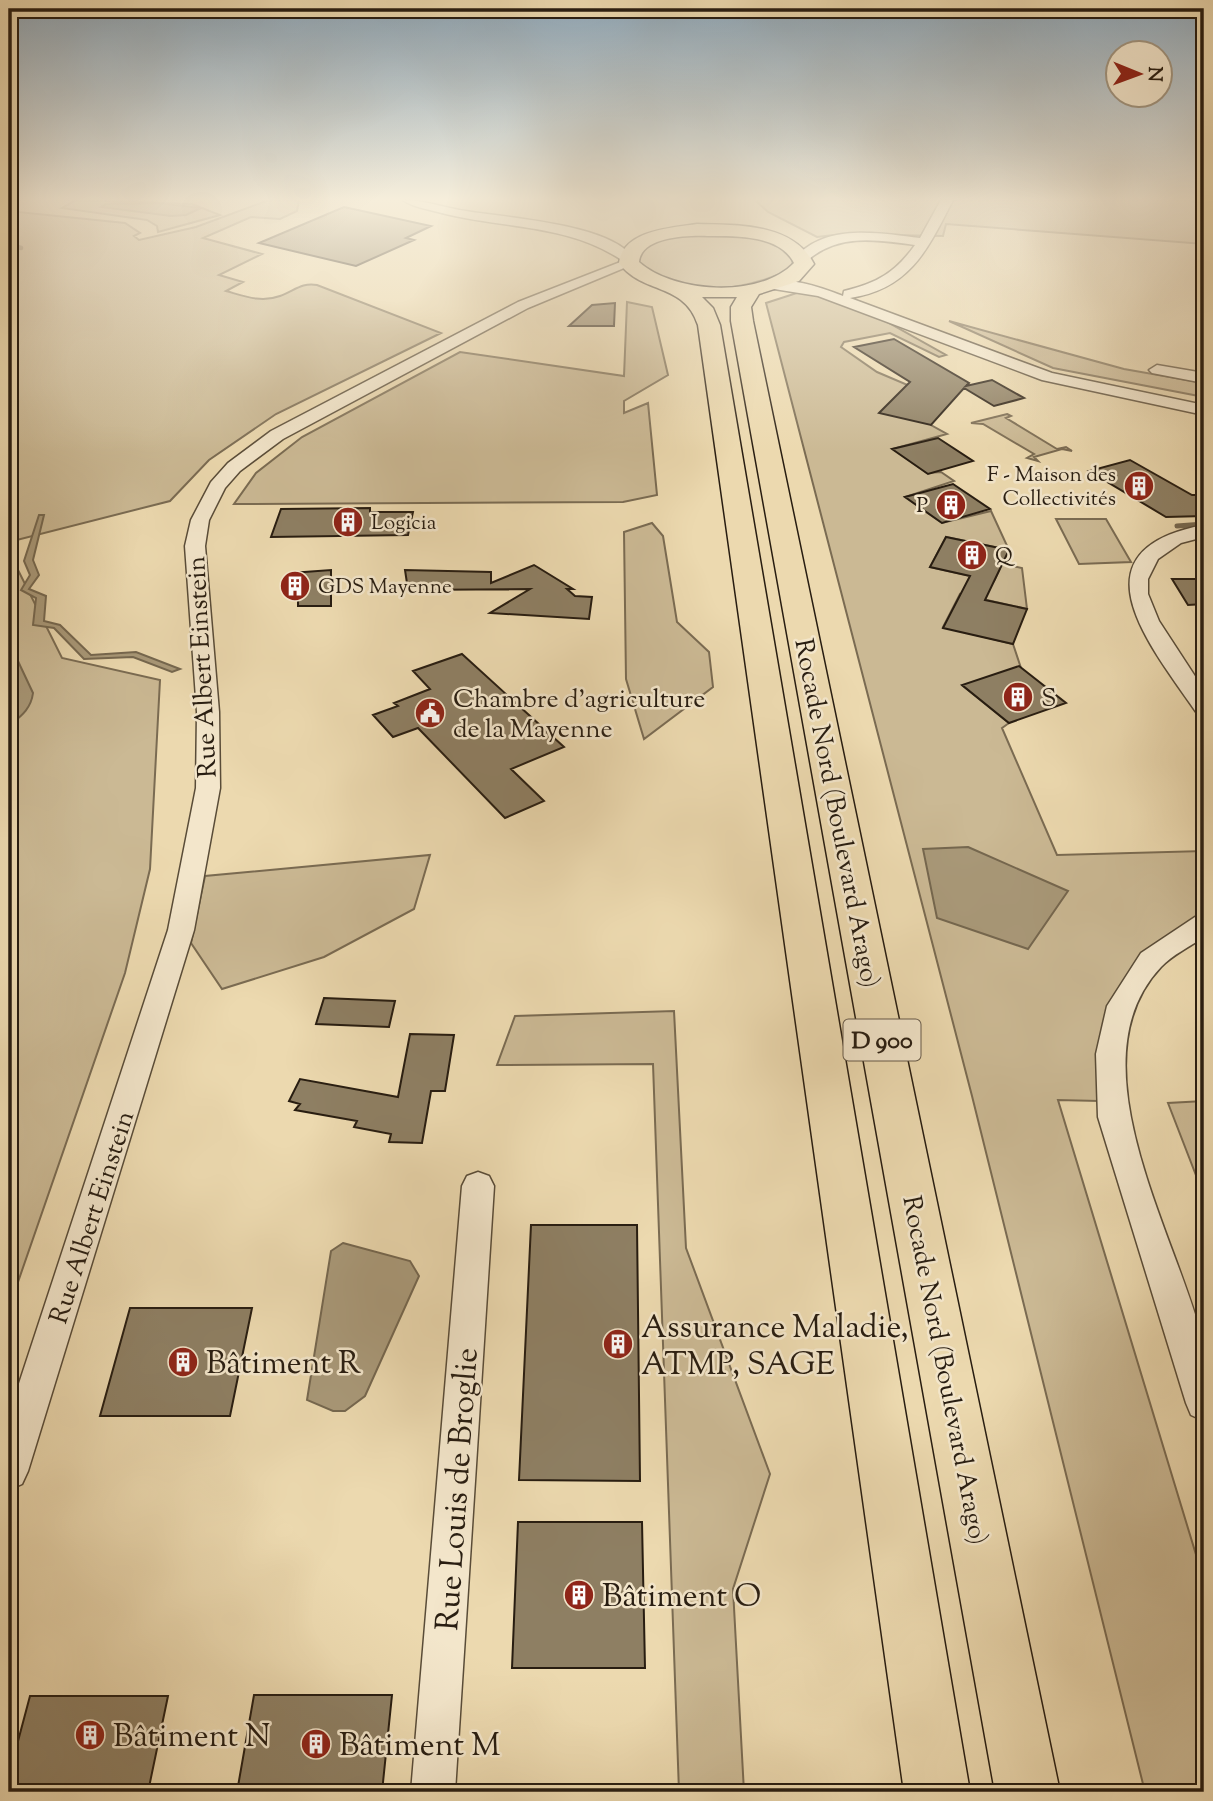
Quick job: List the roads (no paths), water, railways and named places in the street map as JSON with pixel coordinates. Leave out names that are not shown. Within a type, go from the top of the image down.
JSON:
[{"type":"main road","points":[[666,285],[763,288],[769,284]]},
{"type":"main road","name":"D 900","points":[[666,285],[703,308],[709,326],[937,1792]]},
{"type":"main road","name":"Rocade Nord (Boulevard Arago)","points":[[763,288],[741,307],[742,321],[1028,1792]]},
{"type":"street","name":"Rue Albert Einstein","points":[[9,1471],[181,930],[208,788],[208,712],[195,546],[200,520],[217,486],[234,467],[277,435],[523,305],[573,284]]},
{"type":"street","name":"Rue Albert Einstein","points":[[559,290],[584,284]]},
{"type":"street","name":"Rue Albert Einstein","points":[[650,284],[666,285]]},
{"type":"street","points":[[819,284],[849,294],[972,347]]},
{"type":"street","points":[[849,294],[875,291],[883,284]]},
{"type":"street","points":[[763,288],[803,287],[1048,377],[1204,410]]},
{"type":"street","points":[[1157,370],[1204,379]]},
{"type":"street","points":[[1204,531],[1168,539],[1153,551],[1142,566],[1138,585],[1142,610],[1204,707]]},
{"type":"street","points":[[1204,924],[1151,960],[1121,1006],[1111,1054],[1113,1117],[1204,1403]]},
{"type":"street","name":"Rue Louis de Broglie","points":[[433,1792],[478,1186]]},
{"type":"waterway","points":[[1177,526],[1204,524]]},
{"type":"place","name":"F - Maison des Collectivités","points":[[1139,486]]},
{"type":"place","name":"P","points":[[951,505]]},
{"type":"place","name":"Logicia","points":[[348,522]]},
{"type":"place","name":"Q","points":[[972,555]]},
{"type":"place","name":"GDS Mayenne","points":[[295,586]]},
{"type":"place","name":"S","points":[[1018,697]]},
{"type":"place","name":"Chambre d'agriculture de la Mayenne","points":[[430,713]]},
{"type":"place","name":"Assurance Maladie, ATMP, SAGE","points":[[618,1344]]},
{"type":"place","name":"Bâtiment R","points":[[183,1362]]},
{"type":"place","name":"Bâtiment O","points":[[579,1595]]},
{"type":"place","name":"Bâtiment N","points":[[90,1735]]},
{"type":"place","name":"Bâtiment M","points":[[316,1744]]}]
